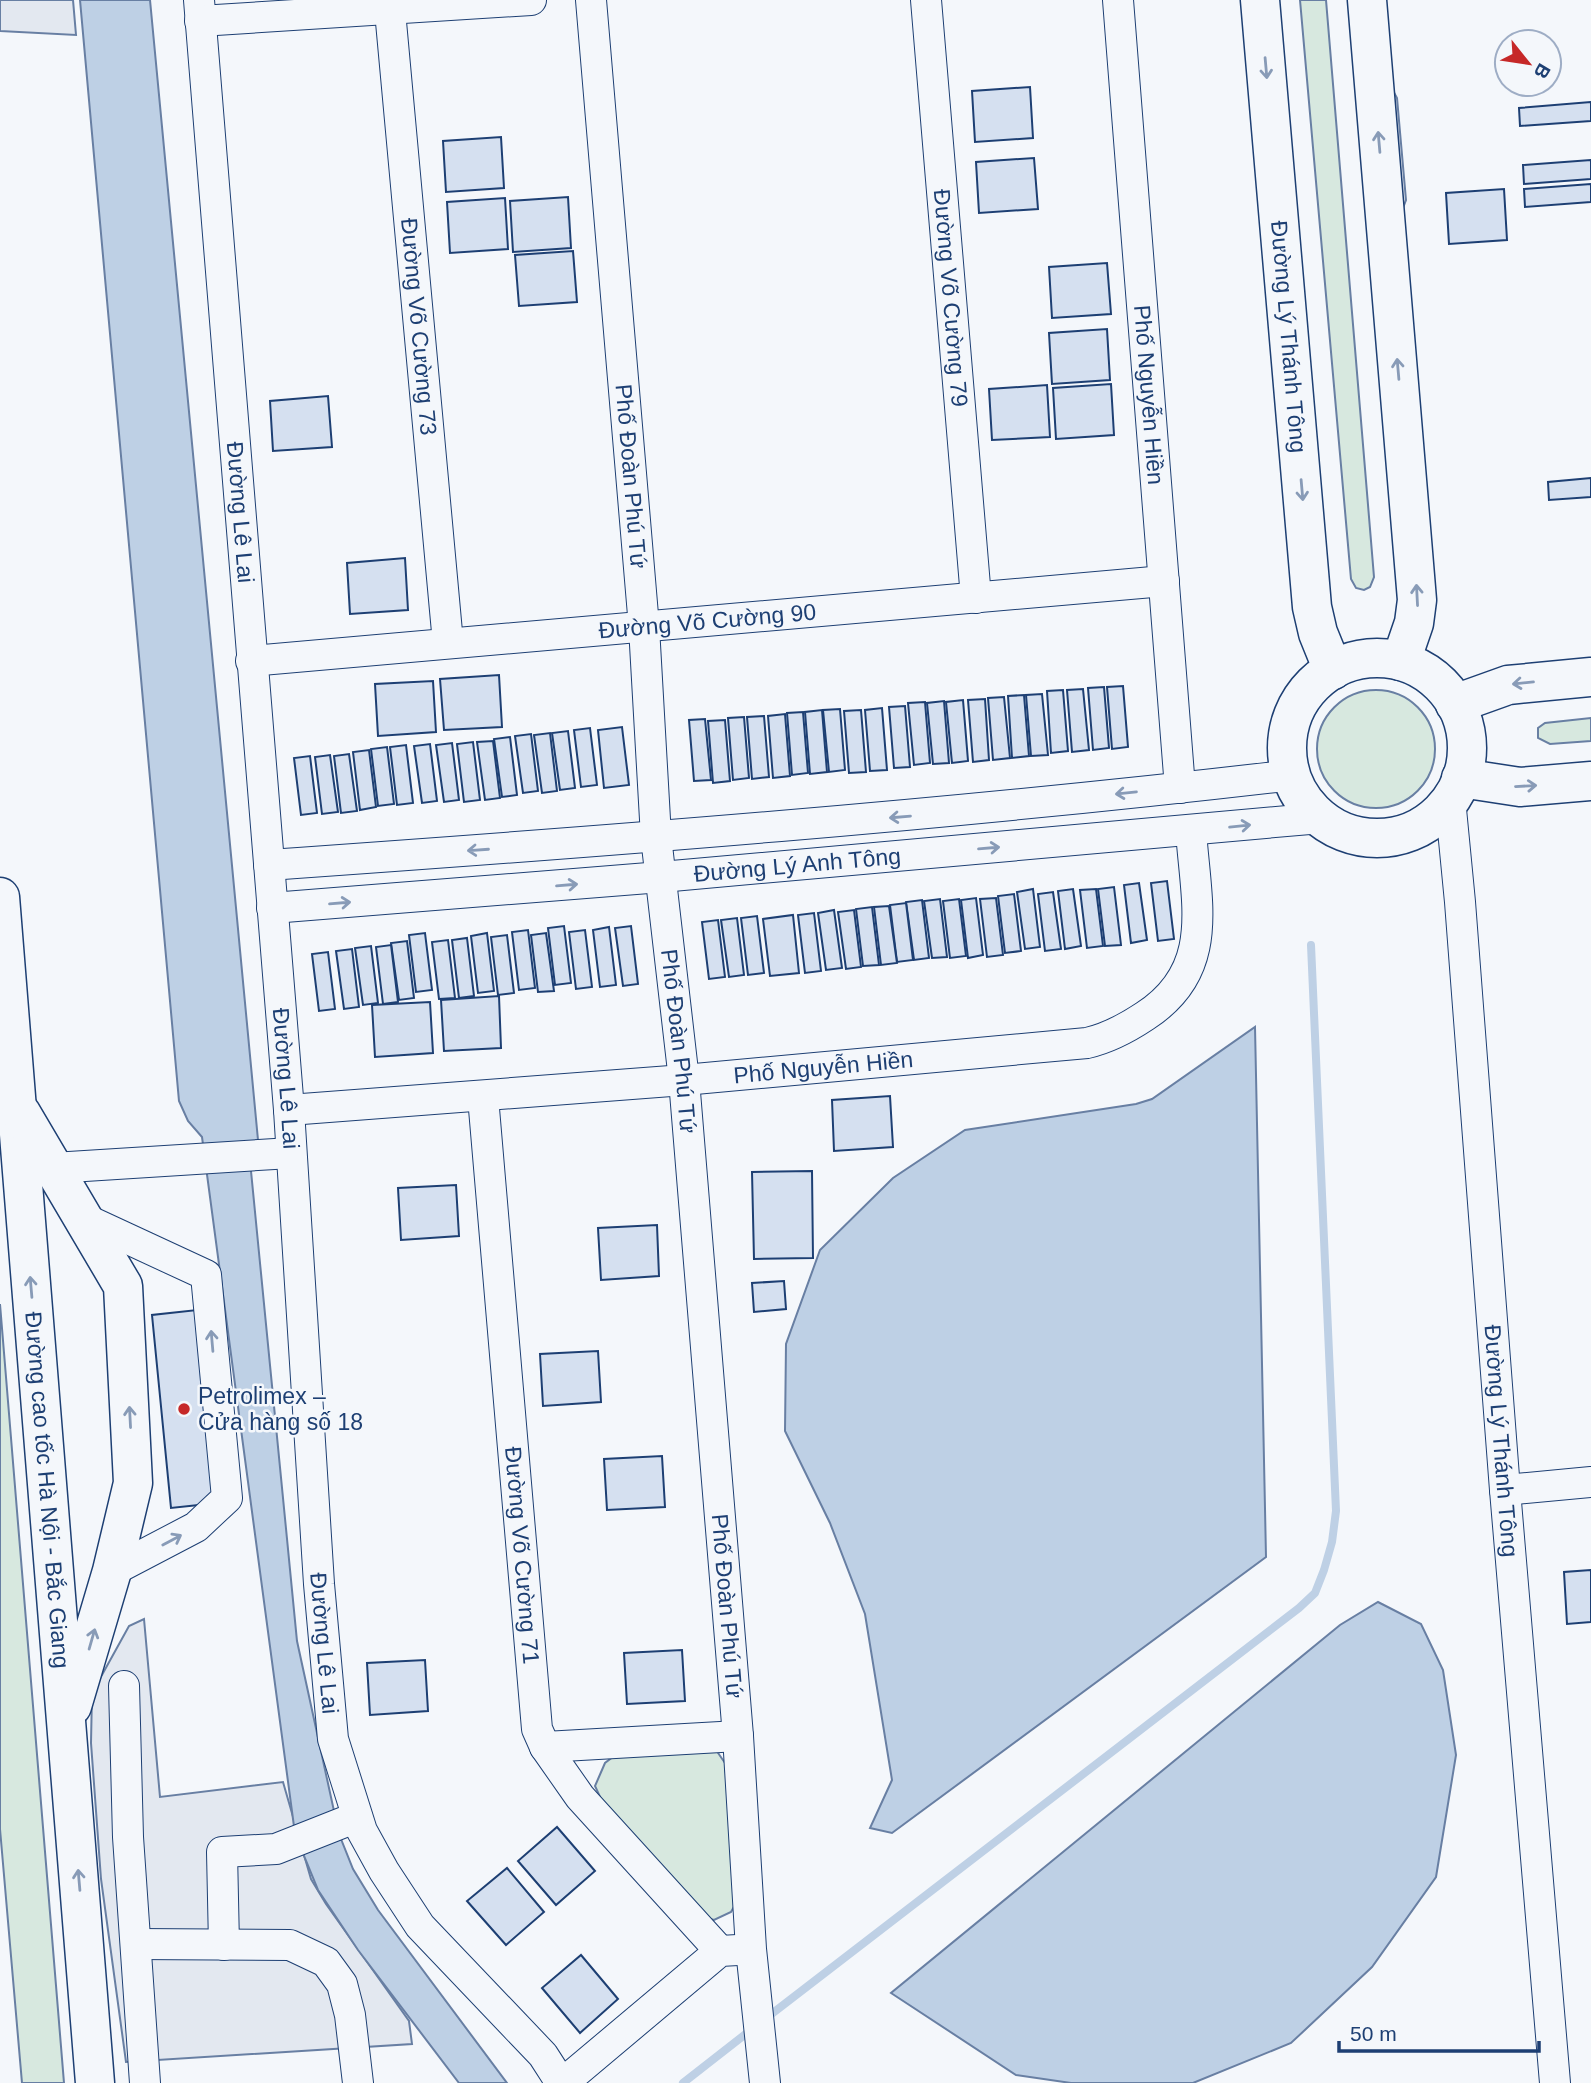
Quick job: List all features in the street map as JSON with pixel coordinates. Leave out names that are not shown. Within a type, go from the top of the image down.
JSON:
[{"type":"main road","name":"Đường Lý Thánh Tông","points":[[1260,0],[1311,607],[1333,670]]},
{"type":"main road","points":[[1367,0],[1418,603],[1401,661]]},
{"type":"main road","points":[[1362,659],[1401,661],[1429,674],[1455,704],[1463,722],[1465,762],[1455,789],[1427,822],[1413,830],[1389,837],[1365,837],[1349,833],[1321,818],[1304,800],[1292,775],[1287,743],[1294,714],[1310,688],[1333,670],[1362,659]]},
{"type":"main road","points":[[1455,704],[1508,685],[1591,677]]},
{"type":"main road","points":[[1455,789],[1591,781]]},
{"type":"main road","name":"Đường cao tốc Hà Nội - Bắc Giang","points":[[0,897],[95,2083]]},
{"type":"main road","points":[[17,1106],[123,1286],[133,1483],[112,1572],[66,1728]]},
{"type":"main road","points":[[84,1948],[117,2083]]},
{"type":"street","points":[[199,11],[390,10],[531,0]]},
{"type":"street","name":"Phố Đoàn Phú Tứ","points":[[591,0],[644,627],[656,837],[684,1080],[738,1736],[753,1962],[764,2069]]},
{"type":"street","name":"Đường Võ Cường 79","points":[[926,0],[976,598]]},
{"type":"street","name":"Phố Nguyễn Hiền","points":[[1118,0],[1180,788]]},
{"type":"street","name":"Đường Võ Cường 73","points":[[390,10],[448,643]]},
{"type":"street","name":"Đường Lê Lai","points":[[199,11],[289,1110],[318,1584],[333,1739],[354,1818],[420,1926],[543,2055],[562,2083]]},
{"type":"street","name":"Đường Võ Cường 90","points":[[251,661],[1164,582]]},
{"type":"street","name":"Đường Lý Anh Tông","points":[[269,865],[945,813],[1292,775]]},
{"type":"street","name":"Đường Lý Thánh Tông","points":[[1455,789],[1505,1490],[1555,2083]]},
{"type":"street","points":[[945,813],[948,852]]},
{"type":"street","name":"Đường Lý Anh Tông","points":[[272,908],[661,877],[1321,818]]},
{"type":"street","name":"Phố Nguyễn Hiền","points":[[289,1110],[684,1080],[1087,1042],[1112,1035],[1146,1016],[1173,996],[1189,968],[1198,929],[1191,831]]},
{"type":"street","name":"Đường Võ Cường 71","points":[[483,1097],[537,1729],[545,1747],[580,1797],[719,1951]]},
{"type":"street","points":[[53,1168],[291,1153]]},
{"type":"street","points":[[83,1218],[206,1275],[227,1498],[196,1527],[112,1572]]},
{"type":"street","points":[[1505,1490],[1591,1482]]},
{"type":"street","points":[[124,1686],[128,1838],[145,2083]]},
{"type":"street","points":[[545,1747],[738,1736]]},
{"type":"street","points":[[224,1945],[222,1852],[276,1849],[354,1818]]},
{"type":"street","points":[[136,1944],[290,1945],[326,1962],[342,1984],[345,1995],[358,2083]]},
{"type":"street","points":[[562,2083],[719,1951],[753,1962]]},
{"type":"shaded area","points":[[0,0],[73,0],[76,35],[0,31]]},
{"type":"shaded area","points":[[1300,0],[1326,0],[1374,577],[1370,587],[1364,590],[1356,588],[1351,579]]},
{"type":"shaded area","points":[[1391,87],[1397,98],[1406,200],[1398,221]]},
{"type":"shaded area","points":[[1376,690],[1409,700],[1425,716],[1435,749],[1425,782],[1409,798],[1376,808],[1343,798],[1327,782],[1317,749],[1327,716],[1343,700]]},
{"type":"shaded area","points":[[1591,718],[1591,741],[1550,744],[1538,738],[1538,728],[1545,723]]},
{"type":"shaded area","points":[[0,1304],[64,2083],[22,2083],[0,1829]]},
{"type":"shaded area","points":[[144,1619],[160,1797],[283,1782],[311,1879],[409,2021],[412,2044],[126,2062],[101,1879],[91,1743],[92,1693],[129,1626]]},
{"type":"shaded area","points":[[716,1750],[725,1763],[736,1903],[731,1912],[714,1920],[707,1918],[601,1799],[595,1786],[605,1763],[618,1753]]},
{"type":"water","points":[[80,0],[150,0],[258,1140],[251,1171],[297,1641],[339,1834],[353,1869],[378,1910],[507,2083],[459,2083],[358,1950],[318,1890],[295,1834],[202,1137],[188,1121],[179,1101]]},
{"type":"water","points":[[1255,1027],[1266,1557],[892,1833],[870,1828],[892,1780],[865,1614],[830,1523],[785,1431],[786,1344],[820,1250],[893,1178],[965,1130],[1136,1104],[1152,1099]]},
{"type":"water","points":[[1378,1602],[1421,1624],[1443,1670],[1456,1755],[1436,1877],[1372,1967],[1291,2043],[1193,2083],[1071,2083],[1016,2075],[891,1993],[1340,1625]]},
{"type":"building","points":[[1030,87],[1033,138],[975,142],[972,91]]},
{"type":"building","points":[[1591,102],[1591,121],[1520,126],[1519,108]]},
{"type":"building","points":[[501,137],[504,188],[446,192],[443,141]]},
{"type":"building","points":[[1034,158],[1038,209],[979,213],[976,162]]},
{"type":"building","points":[[1591,160],[1591,179],[1524,184],[1523,165]]},
{"type":"building","points":[[1591,184],[1591,202],[1525,207],[1524,189]]},
{"type":"building","points":[[1504,189],[1507,240],[1449,244],[1446,193]]},
{"type":"building","points":[[568,197],[571,248],[513,252],[510,201]]},
{"type":"building","points":[[505,198],[508,249],[450,253],[447,202]]},
{"type":"building","points":[[573,251],[577,302],[519,306],[515,255]]},
{"type":"building","points":[[1107,263],[1111,314],[1052,318],[1049,267]]},
{"type":"building","points":[[1107,329],[1110,380],[1052,384],[1049,333]]},
{"type":"building","points":[[1111,384],[1114,435],[1056,439],[1053,388]]},
{"type":"building","points":[[1047,385],[1050,437],[992,440],[989,389]]},
{"type":"building","points":[[328,396],[332,447],[273,451],[270,401]]},
{"type":"building","points":[[1591,478],[1591,497],[1549,500],[1548,482]]},
{"type":"building","points":[[405,558],[408,610],[350,614],[347,563]]},
{"type":"building","points":[[499,675],[502,727],[444,730],[440,679]]},
{"type":"building","points":[[433,681],[436,732],[378,736],[375,684]]},
{"type":"building","points":[[1123,686],[1128,747],[1112,749],[1107,687]]},
{"type":"building","points":[[1104,687],[1109,748],[1093,750],[1088,688]]},
{"type":"building","points":[[1083,689],[1089,750],[1072,752],[1067,690]]},
{"type":"building","points":[[1063,690],[1068,751],[1051,753],[1047,691]]},
{"type":"building","points":[[1042,694],[1048,755],[1031,756],[1026,695]]},
{"type":"building","points":[[1024,695],[1029,756],[1012,758],[1008,696]]},
{"type":"building","points":[[1004,697],[1010,758],[993,760],[988,698]]},
{"type":"building","points":[[985,699],[989,760],[973,762],[968,700]]},
{"type":"building","points":[[963,700],[968,761],[952,763],[946,702]]},
{"type":"building","points":[[944,701],[949,763],[933,764],[927,703]]},
{"type":"building","points":[[925,702],[930,763],[914,765],[908,703]]},
{"type":"building","points":[[905,706],[910,767],[894,768],[889,707]]},
{"type":"building","points":[[882,708],[887,770],[870,771],[865,710]]},
{"type":"building","points":[[840,709],[845,770],[829,772],[823,710]]},
{"type":"building","points":[[822,710],[827,772],[810,774],[805,712]]},
{"type":"building","points":[[861,710],[866,772],[849,773],[844,711]]},
{"type":"building","points":[[803,712],[808,773],[792,775],[787,713]]},
{"type":"building","points":[[785,714],[790,776],[773,778],[768,716]]},
{"type":"building","points":[[764,716],[769,777],[752,779],[747,717]]},
{"type":"building","points":[[744,717],[749,778],[733,780],[728,718]]},
{"type":"building","points":[[705,719],[711,780],[694,781],[689,720]]},
{"type":"building","points":[[725,720],[730,781],[713,783],[708,721]]},
{"type":"building","points":[[622,727],[629,785],[604,788],[598,730]]},
{"type":"building","points":[[590,728],[597,785],[581,787],[574,730]]},
{"type":"building","points":[[568,731],[575,788],[560,790],[552,733]]},
{"type":"building","points":[[550,733],[557,791],[542,793],[534,735]]},
{"type":"building","points":[[531,734],[538,791],[523,793],[515,736]]},
{"type":"building","points":[[510,737],[517,795],[502,797],[494,739]]},
{"type":"building","points":[[493,741],[500,798],[485,800],[477,742]]},
{"type":"building","points":[[473,742],[480,800],[464,802],[457,744]]},
{"type":"building","points":[[452,743],[459,800],[444,802],[436,745]]},
{"type":"building","points":[[430,744],[437,801],[422,803],[414,746]]},
{"type":"building","points":[[406,745],[413,803],[397,805],[390,747]]},
{"type":"building","points":[[387,747],[394,804],[378,806],[371,749]]},
{"type":"building","points":[[369,750],[376,807],[360,810],[353,752]]},
{"type":"building","points":[[349,754],[357,811],[341,813],[334,756]]},
{"type":"building","points":[[330,755],[338,812],[322,814],[315,757]]},
{"type":"building","points":[[310,756],[317,813],[301,815],[294,758]]},
{"type":"building","points":[[1167,881],[1174,939],[1158,941],[1151,883]]},
{"type":"building","points":[[1139,883],[1147,940],[1131,943],[1124,885]]},
{"type":"building","points":[[1114,887],[1121,945],[1105,946],[1098,889]]},
{"type":"building","points":[[1033,889],[1040,947],[1025,949],[1017,892]]},
{"type":"building","points":[[1073,889],[1081,946],[1065,949],[1058,891]]},
{"type":"building","points":[[1096,889],[1103,946],[1087,948],[1080,890]]},
{"type":"building","points":[[1053,892],[1061,949],[1045,951],[1038,894]]},
{"type":"building","points":[[1014,894],[1021,951],[1005,953],[998,896]]},
{"type":"building","points":[[976,898],[983,955],[968,958],[961,900]]},
{"type":"building","points":[[996,898],[1003,955],[987,957],[980,899]]},
{"type":"building","points":[[940,899],[947,957],[932,958],[924,901]]},
{"type":"building","points":[[959,899],[966,956],[950,958],[943,901]]},
{"type":"building","points":[[922,900],[929,958],[914,960],[906,902]]},
{"type":"building","points":[[906,903],[913,960],[897,962],[890,905]]},
{"type":"building","points":[[889,906],[897,963],[881,965],[874,907]]},
{"type":"building","points":[[872,907],[879,965],[863,966],[856,909]]},
{"type":"building","points":[[834,910],[842,968],[826,970],[818,913]]},
{"type":"building","points":[[854,910],[861,967],[846,969],[838,912]]},
{"type":"building","points":[[814,913],[821,971],[805,973],[798,915]]},
{"type":"building","points":[[793,915],[799,973],[770,976],[763,919]]},
{"type":"building","points":[[757,916],[764,973],[748,975],[741,918]]},
{"type":"building","points":[[737,918],[744,975],[729,977],[721,920]]},
{"type":"building","points":[[718,920],[725,977],[709,979],[702,922]]},
{"type":"building","points":[[564,926],[571,983],[555,985],[548,928]]},
{"type":"building","points":[[631,926],[638,984],[623,986],[615,928]]},
{"type":"building","points":[[609,927],[616,985],[600,987],[593,930]]},
{"type":"building","points":[[528,930],[535,988],[519,990],[512,932]]},
{"type":"building","points":[[585,930],[592,987],[576,989],[569,932]]},
{"type":"building","points":[[425,933],[432,990],[416,992],[409,935]]},
{"type":"building","points":[[487,933],[494,991],[478,993],[471,936]]},
{"type":"building","points":[[546,933],[554,991],[538,992],[531,935]]},
{"type":"building","points":[[507,935],[514,993],[498,995],[491,937]]},
{"type":"building","points":[[467,938],[474,996],[459,998],[452,940]]},
{"type":"building","points":[[448,940],[455,998],[439,999],[432,942]]},
{"type":"building","points":[[407,941],[414,998],[399,1000],[391,943]]},
{"type":"building","points":[[391,945],[398,1002],[383,1004],[376,947]]},
{"type":"building","points":[[371,946],[378,1003],[363,1005],[355,948]]},
{"type":"building","points":[[352,949],[359,1007],[344,1009],[336,951]]},
{"type":"building","points":[[328,952],[335,1009],[319,1011],[312,954]]},
{"type":"building","points":[[499,996],[501,1048],[444,1051],[441,1000]]},
{"type":"building","points":[[430,1002],[433,1053],[375,1057],[372,1005]]},
{"type":"building","points":[[890,1096],[893,1147],[834,1151],[832,1100]]},
{"type":"building","points":[[812,1171],[813,1258],[754,1259],[752,1172]]},
{"type":"building","points":[[456,1185],[459,1236],[401,1240],[398,1188]]},
{"type":"building","points":[[657,1225],[659,1276],[601,1280],[598,1228]]},
{"type":"building","points":[[784,1281],[786,1309],[754,1312],[752,1283]]},
{"type":"building","name":"Petrolimex – Cửa hàng số 18","points":[[197,1310],[217,1503],[171,1508],[152,1315]]},
{"type":"building","points":[[598,1351],[601,1402],[543,1406],[540,1354]]},
{"type":"building","points":[[662,1456],[665,1507],[607,1510],[604,1459]]},
{"type":"building","points":[[1591,1570],[1591,1622],[1567,1624],[1564,1572]]},
{"type":"building","points":[[682,1650],[685,1701],[627,1704],[624,1653]]},
{"type":"building","points":[[425,1660],[428,1711],[370,1715],[367,1663]]},
{"type":"building","points":[[557,1827],[595,1871],[556,1905],[518,1861]]},
{"type":"building","points":[[507,1868],[544,1912],[506,1945],[467,1901]]},
{"type":"building","points":[[581,1955],[618,1999],[580,2033],[542,1988]]},
{"type":"waterway","points":[[765,2019],[1315,1593],[1332,1542],[1336,1511],[1311,945]]},
{"type":"waterway","points":[[683,2083],[752,2029]]},
{"type":"place","name":"Petrolimex – Cửa hàng số 18","points":[[184,1409]]}]
